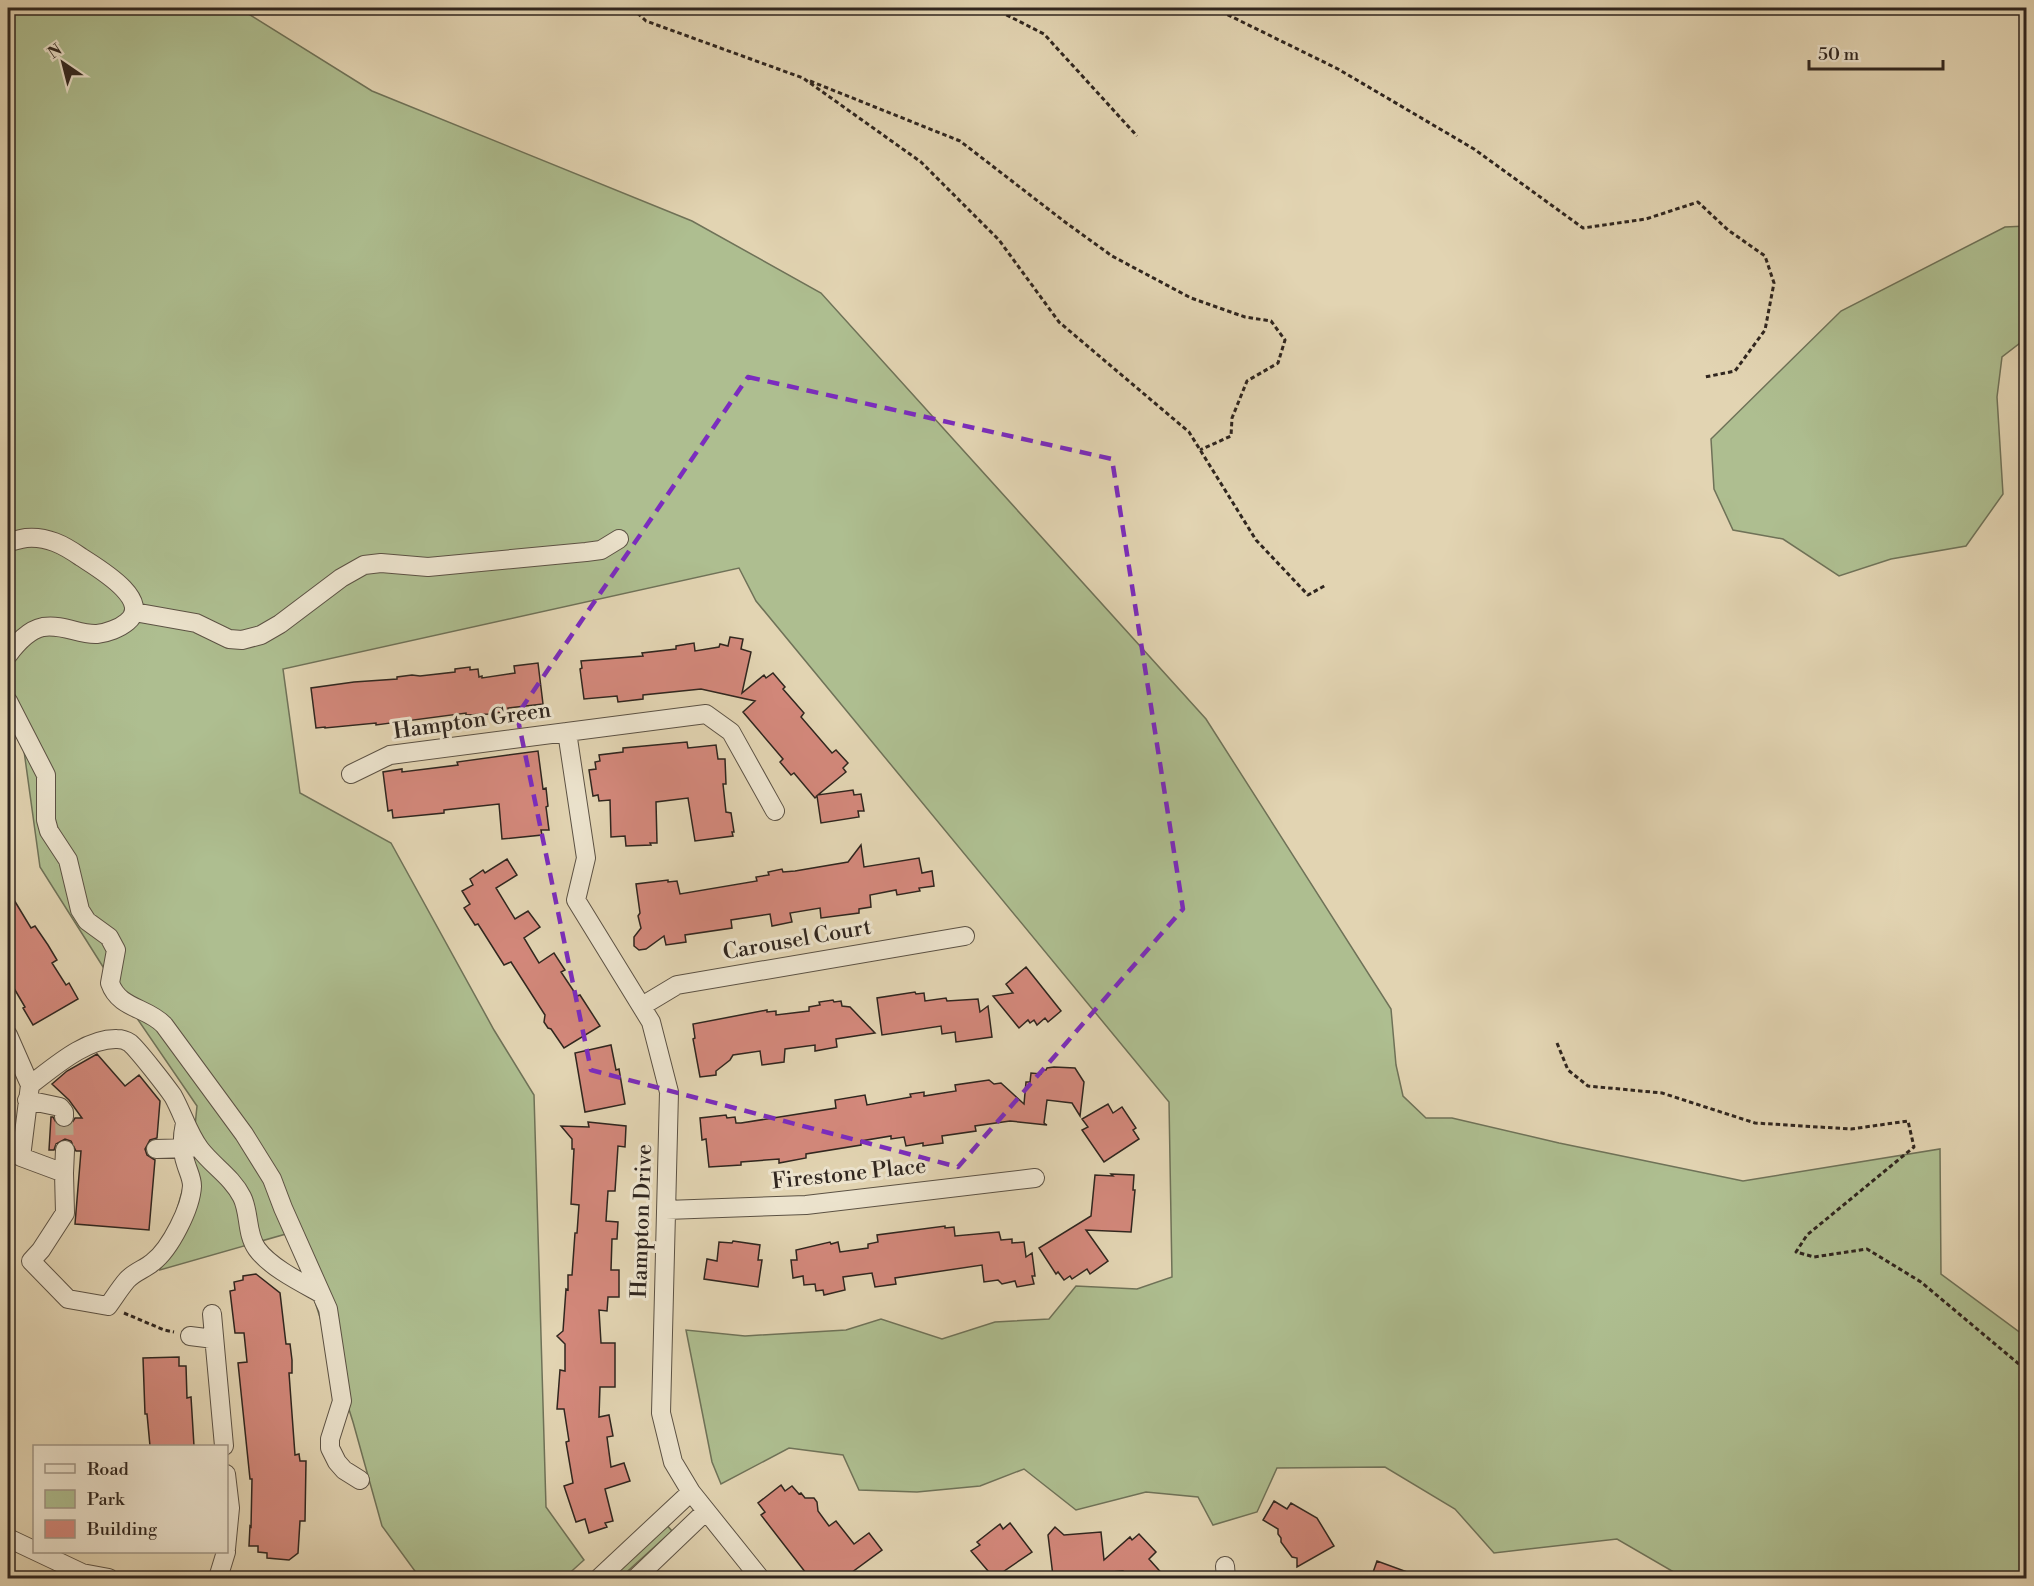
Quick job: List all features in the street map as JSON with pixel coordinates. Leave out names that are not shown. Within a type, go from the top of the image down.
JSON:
[{"type":"street","points":[[8,542],[26,538],[57,542],[112,577],[128,595],[134,607],[132,618],[124,624],[98,634],[62,627],[42,627],[28,634],[8,655]]},
{"type":"street","points":[[134,612],[196,623],[229,639],[251,638],[280,624],[334,583],[364,565],[381,563],[428,567],[586,552],[608,547],[619,539]]},
{"type":"street","points":[[8,701],[46,775],[46,820],[49,831],[68,860],[83,916],[109,937],[116,950],[110,983],[112,988],[124,1003],[151,1014],[164,1025],[267,1169],[328,1309],[342,1401],[330,1439],[330,1448],[344,1470],[360,1480]]},
{"type":"street","name":"Hampton Green","points":[[351,774],[390,755],[706,714],[731,732],[775,811]]},
{"type":"street","name":"Hampton Green","points":[[567,732],[586,858]]},
{"type":"street","name":"Hampton Drive","points":[[586,858],[576,900],[651,1022],[669,1092],[661,1413],[673,1462],[705,1512],[760,1578]]},
{"type":"street","name":"Carousel Court","points":[[642,1006],[677,985],[965,936]]},
{"type":"street","points":[[8,1035],[27,1085],[15,1130],[21,1157],[64,1173]]},
{"type":"street","points":[[27,1085],[80,1049],[118,1039],[129,1042],[167,1089],[185,1123],[191,1148],[192,1185],[189,1202],[172,1242],[152,1264],[137,1271],[127,1280],[108,1306],[68,1299],[32,1261],[65,1213],[65,1150]]},
{"type":"street","points":[[8,1061],[27,1085],[60,1107],[64,1112],[64,1117]]},
{"type":"street","points":[[156,1149],[191,1148],[226,1173],[241,1194],[252,1241],[258,1251],[290,1275],[320,1293]]},
{"type":"street","name":"Firestone Place","points":[[666,1210],[806,1205],[1035,1178]]},
{"type":"street","points":[[212,1314],[224,1445]]},
{"type":"street","points":[[190,1336],[214,1339]]},
{"type":"street","points":[[228,1491],[230,1508],[228,1529]]},
{"type":"street","points":[[599,1578],[691,1492]]},
{"type":"street","points":[[636,1578],[705,1512]]},
{"type":"street","points":[[8,1538],[33,1550]]},
{"type":"street","points":[[40,1553],[82,1573],[109,1578]]},
{"type":"street","points":[[218,1578],[225,1553]]},
{"type":"path","points":[[632,8],[646,21],[803,78],[960,141],[1112,256],[1181,293],[1245,317],[1270,321],[1285,340],[1278,363],[1247,381],[1232,418],[1231,436],[1200,450]]},
{"type":"path","points":[[993,8],[1044,34],[1137,136]]},
{"type":"path","points":[[1214,8],[1338,69],[1474,148],[1583,228],[1646,219],[1698,202],[1728,230],[1765,256],[1774,283],[1765,330],[1735,371],[1705,377]]},
{"type":"path","points":[[803,78],[921,162],[999,240],[1059,322],[1189,432],[1256,540],[1308,595],[1326,585]]},
{"type":"path","points":[[1557,1043],[1569,1070],[1588,1086],[1662,1093],[1755,1123],[1851,1129],[1908,1121],[1914,1147],[1807,1235],[1796,1252],[1814,1257],[1867,1249],[1921,1282],[2026,1370]]},
{"type":"path","points":[[108,1306],[164,1330]]},
{"type":"highlighted area","points":[[748,377],[1112,459],[1183,909],[958,1167],[591,1070],[517,715]]},
{"type":"green space","points":[[8,8],[239,8],[372,91],[692,221],[821,293],[1206,719],[1391,1009],[1396,1065],[1403,1096],[1426,1118],[1452,1118],[1743,1181],[1940,1149],[1941,1274],[2026,1337],[2026,1578],[1684,1578],[1617,1539],[1494,1553],[1455,1509],[1385,1467],[1277,1468],[1257,1512],[1213,1525],[1198,1497],[1146,1492],[1076,1510],[1024,1469],[980,1486],[917,1492],[859,1490],[843,1455],[789,1448],[721,1484],[712,1462],[686,1330],[745,1336],[846,1330],[881,1319],[942,1339],[995,1322],[1049,1319],[1076,1286],[1137,1289],[1172,1277],[1169,1102],[756,601],[739,568],[283,669],[300,793],[391,843],[494,1030],[534,1095],[546,1507],[584,1560],[564,1578],[420,1578],[382,1526],[353,1422],[293,1232],[160,1270],[192,1156],[197,1106],[117,989],[40,867],[21,729],[8,694]]},
{"type":"green space","points":[[2026,226],[2026,340],[2002,357],[1997,397],[2003,494],[1966,546],[1891,559],[1839,576],[1783,539],[1733,530],[1714,489],[1711,439],[1841,311],[2005,227]]},
{"type":"green space","points":[[664,1522],[672,1531],[620,1578],[603,1578]]},
{"type":"building","points":[[730,637],[743,639],[741,649],[751,652],[742,693],[764,675],[766,678],[773,673],[785,687],[783,689],[804,713],[801,717],[832,753],[836,750],[848,763],[843,768],[846,772],[818,795],[853,790],[854,795],[861,794],[864,811],[858,811],[859,817],[821,823],[817,796],[815,798],[794,773],[791,775],[780,762],[783,759],[743,712],[755,701],[701,689],[643,695],[643,699],[618,702],[617,696],[584,699],[581,661],[643,656],[642,653],[676,649],[676,646],[694,643],[695,651],[719,647],[720,644],[728,646]]},
{"type":"building","points":[[538,663],[543,704],[508,708],[508,711],[490,714],[466,715],[466,713],[376,725],[376,723],[316,728],[311,688],[455,672],[455,669],[470,667],[470,670],[478,669],[479,677],[482,676],[482,678],[515,673],[514,666]]},
{"type":"building","points":[[687,742],[688,748],[716,745],[718,759],[725,759],[726,784],[723,784],[726,812],[731,813],[733,836],[695,841],[688,798],[656,802],[657,843],[626,846],[625,836],[611,837],[610,800],[599,801],[598,795],[593,796],[589,770],[596,769],[595,762],[600,761],[599,755],[623,752],[623,748]]},
{"type":"building","points":[[538,751],[543,789],[546,788],[548,806],[546,807],[549,830],[541,830],[542,835],[502,839],[499,804],[393,818],[392,810],[388,811],[383,772],[458,765],[457,762]]},
{"type":"building","points":[[861,845],[864,867],[919,858],[922,873],[932,871],[934,886],[897,895],[896,890],[870,895],[871,907],[859,909],[859,913],[821,918],[820,908],[790,913],[792,922],[772,926],[770,914],[731,920],[732,928],[685,935],[686,942],[666,945],[664,936],[646,949],[639,950],[634,946],[634,937],[641,928],[636,884],[677,881],[680,894],[757,881],[756,877],[769,875],[768,872],[782,869],[783,872],[795,871],[848,862]]},
{"type":"building","points":[[507,859],[517,875],[496,888],[515,919],[528,911],[540,927],[524,938],[539,963],[554,953],[565,970],[561,972],[577,996],[580,995],[600,1026],[564,1048],[544,1022],[545,1015],[511,962],[504,965],[478,924],[475,925],[464,908],[470,904],[462,891],[473,885],[470,879],[483,870],[485,873]]},
{"type":"building","points":[[8,890],[31,928],[35,926],[48,945],[57,960],[52,963],[66,985],[69,983],[78,999],[33,1025],[8,978]]},
{"type":"building","points":[[1026,967],[1061,1011],[1048,1022],[1045,1018],[1037,1025],[1034,1020],[1030,1023],[1028,1020],[1019,1028],[993,996],[1013,993],[1006,984]]},
{"type":"building","points":[[915,992],[916,994],[924,993],[925,1001],[946,998],[947,1001],[978,999],[980,1012],[988,1006],[992,1037],[956,1042],[955,1032],[942,1034],[941,1026],[882,1035],[877,998]]},
{"type":"building","points":[[833,1000],[834,1002],[841,1001],[842,1006],[850,1007],[875,1033],[836,1039],[837,1047],[815,1051],[815,1045],[785,1049],[784,1062],[762,1065],[760,1051],[733,1055],[716,1071],[716,1075],[700,1077],[693,1039],[695,1038],[693,1024],[767,1010],[767,1012],[776,1011],[776,1015],[809,1011],[809,1007],[820,1005],[819,1002]]},
{"type":"building","points":[[611,1045],[616,1070],[619,1069],[625,1104],[585,1112],[575,1053]]},
{"type":"building","points":[[97,1054],[125,1086],[139,1075],[160,1101],[157,1138],[150,1140],[145,1149],[147,1155],[155,1160],[149,1230],[75,1224],[81,1151],[76,1151],[71,1141],[65,1139],[56,1144],[54,1150],[49,1150],[51,1117],[58,1126],[63,1128],[70,1126],[75,1118],[82,1118],[69,1100],[52,1084],[67,1071]]},
{"type":"building","points":[[1054,1067],[1075,1068],[1084,1082],[1080,1116],[1072,1103],[1047,1100],[1044,1123],[1047,1125],[1010,1121],[975,1126],[976,1131],[942,1136],[943,1143],[923,1146],[923,1143],[906,1146],[904,1137],[891,1139],[891,1136],[861,1141],[861,1145],[806,1154],[806,1158],[779,1163],[779,1159],[709,1167],[706,1139],[702,1140],[700,1118],[726,1115],[727,1118],[735,1117],[736,1123],[741,1123],[836,1108],[835,1100],[865,1095],[867,1105],[911,1097],[910,1094],[924,1092],[924,1096],[956,1091],[955,1085],[989,1080],[994,1084],[1001,1083],[1024,1104],[1026,1082],[1030,1082],[1031,1073],[1041,1074],[1042,1070]]},
{"type":"building","points":[[1108,1104],[1113,1113],[1122,1107],[1136,1128],[1133,1130],[1139,1139],[1104,1162],[1082,1130],[1088,1127],[1082,1119]]},
{"type":"building","points":[[588,1122],[626,1126],[625,1147],[618,1146],[615,1191],[608,1191],[606,1221],[618,1222],[617,1239],[612,1239],[611,1270],[619,1270],[619,1297],[608,1297],[607,1311],[599,1310],[601,1343],[615,1343],[615,1387],[600,1387],[599,1417],[609,1415],[613,1436],[607,1437],[611,1467],[624,1463],[630,1481],[605,1489],[613,1521],[605,1523],[607,1527],[589,1533],[585,1519],[576,1522],[564,1486],[573,1483],[566,1442],[569,1441],[564,1409],[557,1409],[560,1370],[565,1371],[565,1344],[557,1336],[563,1331],[566,1289],[568,1290],[568,1275],[572,1275],[579,1205],[571,1204],[574,1149],[572,1149],[572,1139],[561,1126],[589,1127]]},
{"type":"building","points":[[1111,1174],[1134,1175],[1131,1232],[1086,1230],[1108,1261],[1090,1274],[1087,1269],[1072,1279],[1070,1276],[1064,1280],[1058,1272],[1056,1274],[1039,1248],[1091,1216],[1095,1175],[1113,1176]]},
{"type":"building","points":[[945,1226],[945,1228],[954,1227],[955,1236],[999,1232],[1001,1240],[1012,1239],[1012,1243],[1024,1242],[1026,1257],[1032,1253],[1034,1284],[1017,1287],[1015,1281],[1002,1284],[998,1280],[984,1282],[982,1265],[895,1278],[896,1284],[875,1287],[872,1273],[843,1277],[845,1290],[824,1295],[823,1290],[816,1291],[815,1284],[804,1285],[803,1276],[793,1278],[791,1260],[797,1260],[796,1250],[830,1242],[831,1244],[838,1242],[840,1252],[868,1248],[868,1244],[878,1242],[877,1235]]},
{"type":"building","points":[[733,1241],[760,1245],[758,1260],[762,1260],[758,1287],[704,1279],[707,1259],[717,1261],[719,1242],[732,1243]]},
{"type":"building","points":[[256,1274],[280,1293],[286,1344],[290,1344],[292,1360],[292,1373],[289,1373],[295,1455],[299,1454],[300,1461],[306,1461],[305,1521],[300,1521],[298,1553],[289,1560],[267,1558],[267,1553],[258,1552],[258,1546],[249,1546],[252,1479],[250,1479],[238,1363],[247,1362],[244,1333],[235,1333],[230,1291],[235,1290],[234,1282],[243,1280],[243,1276]]},
{"type":"building","points":[[179,1357],[179,1366],[186,1366],[187,1398],[191,1397],[194,1445],[150,1445],[147,1414],[145,1414],[143,1358]]},
{"type":"building","points":[[781,1485],[785,1491],[792,1486],[805,1498],[814,1498],[818,1511],[829,1526],[836,1521],[854,1544],[869,1533],[882,1550],[844,1578],[819,1578],[815,1573],[809,1577],[761,1515],[765,1512],[758,1503]]},
{"type":"building","points":[[1274,1501],[1287,1509],[1291,1503],[1317,1518],[1334,1546],[1297,1567],[1297,1558],[1292,1557],[1281,1542],[1278,1529],[1263,1520]]},
{"type":"building","points":[[1010,1523],[1032,1552],[994,1578],[971,1551],[980,1545],[977,1542],[1000,1524],[1003,1529]]},
{"type":"building","points":[[1055,1527],[1064,1535],[1101,1532],[1104,1560],[1130,1537],[1132,1540],[1139,1534],[1156,1552],[1149,1559],[1166,1578],[1114,1578],[1122,1571],[1053,1576],[1048,1535]]},
{"type":"building","points":[[1377,1561],[1421,1577],[1371,1578]]},
{"type":"tunnel","points":[[64,1117],[65,1150]]}]
